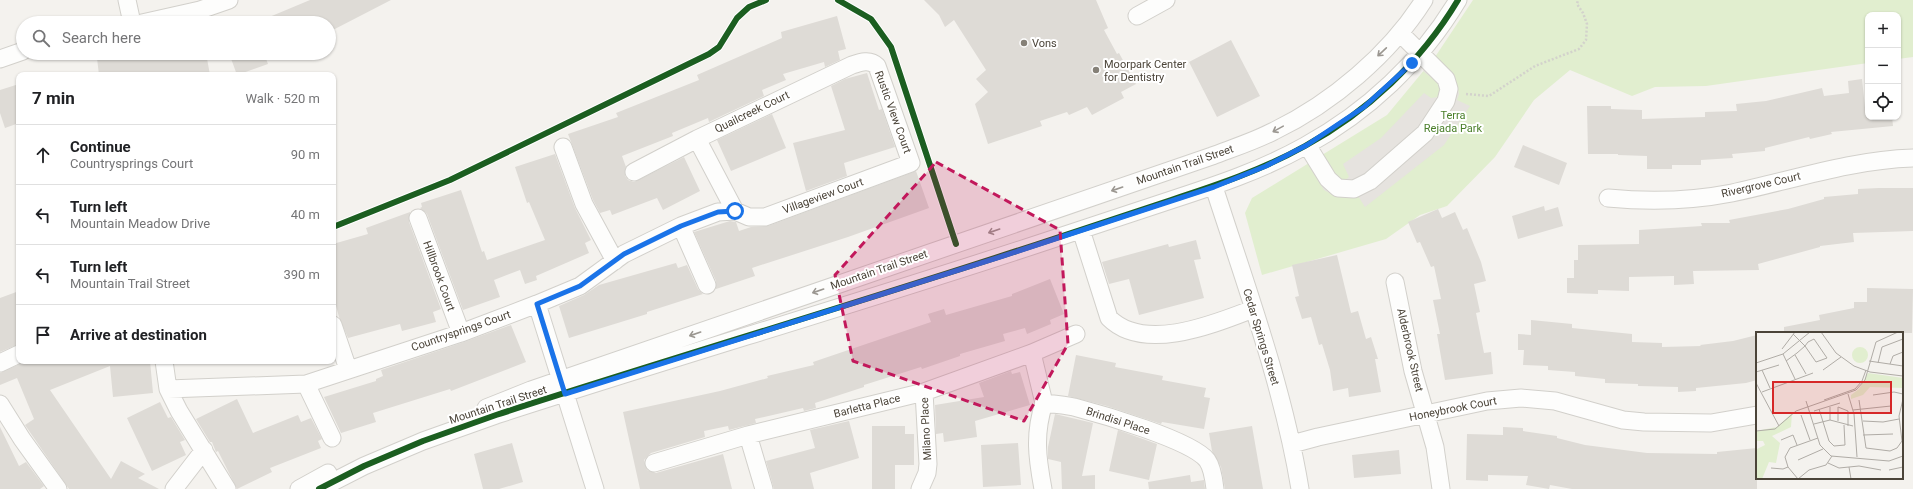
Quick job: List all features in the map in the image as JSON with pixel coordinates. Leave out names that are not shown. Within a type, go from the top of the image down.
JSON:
[{"type":"street","points":[[127,0],[130,16]]},
{"type":"street","points":[[173,16],[200,10],[229,0]]},
{"type":"street","points":[[1137,16],[1166,0]]},
{"type":"street","name":"Mountain Trail Street","points":[[319,489],[364,466],[423,440],[562,387],[1212,156],[1274,131],[1326,100],[1360,72],[1391,44],[1424,0]]},
{"type":"street","name":"Mountain Trail Street","points":[[299,489],[330,472],[384,448],[530,390],[562,387],[1081,230],[1214,187],[1266,166],[1307,145],[1364,107],[1431,41],[1458,0]]},
{"type":"street","points":[[1307,145],[1328,179],[1338,188],[1354,189],[1370,181],[1425,133],[1446,101],[1449,89],[1446,79],[1400,32]]},
{"type":"street","points":[[0,59],[16,53]]},
{"type":"street","name":"Quailcreek Court","points":[[634,172],[697,138],[852,65],[873,62]]},
{"type":"street","name":"Rustic View Court","points":[[873,62],[877,66],[911,163]]},
{"type":"street","points":[[697,138],[735,211]]},
{"type":"street","points":[[563,147],[584,204],[615,261]]},
{"type":"street","name":"Rivergrove Court","points":[[1608,198],[1646,201],[1705,197],[1732,193],[1862,162],[1913,158]]},
{"type":"street","name":"Villageview Court","points":[[735,211],[749,217],[765,217],[911,163]]},
{"type":"street","name":"Cedar Springs Street","points":[[1214,187],[1253,310],[1292,444],[1300,489]]},
{"type":"street","name":"Countrysprings Court","points":[[168,389],[306,384],[461,333],[537,304],[580,286],[624,254],[681,226],[718,212],[735,211]]},
{"type":"street","name":"Hillbrook Court","points":[[418,218],[461,333]]},
{"type":"street","points":[[681,226],[707,285]]},
{"type":"street","points":[[1081,230],[1109,318],[1116,324],[1135,332],[1171,334],[1206,327],[1253,310]]},
{"type":"street","name":"Alderbrook Street","points":[[1395,282],[1413,371],[1435,447],[1441,489]]},
{"type":"street","points":[[537,304],[594,489]]},
{"type":"street","points":[[336,334],[348,369]]},
{"type":"street","name":"Barletta Place","points":[[654,463],[748,435],[924,392],[1032,353],[1076,334]]},
{"type":"street","points":[[1032,353],[1044,403],[1037,429],[1037,444],[1043,489]]},
{"type":"street","points":[[0,363],[16,355]]},
{"type":"street","points":[[164,364],[168,389],[179,411],[227,489]]},
{"type":"street","points":[[306,384],[332,438]]},
{"type":"street","name":"Milano Place","points":[[920,489],[927,473],[928,464],[924,392]]},
{"type":"street","name":"Honeybrook Court","points":[[1292,444],[1318,437],[1487,401],[1521,398],[1555,401],[1624,420],[1644,422],[1711,423],[1756,415]]},
{"type":"street","name":"Brindisi Place","points":[[1044,403],[1073,407],[1138,426],[1196,451],[1207,460],[1215,489]]},
{"type":"street","points":[[0,404],[22,440],[58,489]]},
{"type":"street","points":[[748,435],[764,489]]},
{"type":"street","points":[[174,489],[204,450]]},
{"type":"path","points":[[1466,94],[1489,96],[1535,66],[1579,49],[1586,40],[1587,24],[1583,13],[1577,4],[1578,0]]},
{"type":"highlighted area","points":[[936,162],[1060,230],[1068,344],[1024,421],[853,361],[835,275]]},
{"type":"green space","name":"Terra Rejada Park","points":[[1473,0],[1913,0],[1913,57],[1901,59],[1901,12],[1865,12],[1865,63],[1706,86],[1655,87],[1632,96],[1570,70],[1534,100],[1495,157],[1447,206],[1420,215],[1386,239],[1262,275],[1245,213],[1252,198],[1387,115],[1435,57]]},
{"type":"shaded area","points":[[1435,57],[1454,74],[1459,94],[1457,100],[1470,106],[1444,145],[1365,207],[1358,196],[1335,196],[1324,190],[1311,169],[1327,160],[1338,178],[1345,180],[1349,177],[1343,164],[1381,138],[1424,93],[1431,98],[1438,97],[1440,87],[1437,82],[1423,71]]},
{"type":"building","points":[[310,0],[391,0],[336,28],[336,16],[272,16]]},
{"type":"building","points":[[924,0],[1096,0],[1108,28],[1104,30],[1136,84],[1121,92],[1124,98],[1092,115],[1087,107],[1069,115],[1067,112],[1040,121],[1042,126],[988,144],[975,104],[988,92],[976,79],[986,70],[954,20],[945,27],[939,15]]},
{"type":"building","points":[[837,16],[846,49],[838,51],[840,60],[825,67],[824,62],[783,74],[786,80],[762,90],[764,96],[709,122],[708,118],[672,133],[673,136],[622,156],[626,167],[625,176],[628,180],[634,182],[684,157],[700,191],[663,210],[657,198],[612,215],[610,210],[600,213],[593,200],[568,134],[618,117],[616,113],[699,80],[697,75],[782,38],[781,32]]},
{"type":"building","points":[[1231,40],[1260,96],[1217,117],[1189,62]]},
{"type":"building","points":[[97,60],[207,60],[209,72],[99,72]]},
{"type":"building","points":[[232,60],[267,60],[268,64],[245,72],[236,72]]},
{"type":"building","points":[[867,73],[879,110],[882,109],[895,147],[844,163],[847,176],[806,191],[793,143],[845,130],[831,86],[845,79]]},
{"type":"building","points":[[1862,79],[1865,120],[1892,120],[1893,126],[1831,132],[1832,134],[1810,139],[1809,137],[1765,148],[1765,151],[1732,154],[1733,158],[1701,160],[1701,165],[1672,165],[1672,169],[1647,169],[1647,156],[1588,154],[1587,106],[1611,106],[1611,109],[1642,110],[1642,119],[1705,117],[1705,112],[1737,111],[1736,104],[1766,101],[1822,88],[1824,96],[1849,93],[1848,81]]},
{"type":"building","points":[[16,85],[16,124],[5,128],[0,113],[0,90]]},
{"type":"building","points":[[772,114],[786,148],[731,171],[717,140]]},
{"type":"building","points":[[1523,145],[1567,163],[1559,185],[1514,167]]},
{"type":"building","points":[[555,154],[575,208],[591,240],[585,243],[589,253],[536,276],[537,280],[525,284],[520,270],[494,280],[500,297],[463,310],[427,214],[420,208],[422,207],[421,203],[461,190],[482,252],[484,251],[487,260],[545,240],[529,202],[527,203],[515,167]]},
{"type":"building","points":[[916,171],[929,208],[848,237],[752,268],[755,276],[716,289],[716,281],[694,232],[730,221],[736,222],[739,231],[751,227],[768,226]]},
{"type":"building","points":[[1913,188],[1913,231],[1853,233],[1854,242],[1820,246],[1758,264],[1759,270],[1693,271],[1694,284],[1674,285],[1674,276],[1629,277],[1629,291],[1598,290],[1598,294],[1567,293],[1567,278],[1574,278],[1574,260],[1578,260],[1578,245],[1639,244],[1639,230],[1702,226],[1701,223],[1730,223],[1729,220],[1788,209],[1824,199],[1824,197],[1858,194],[1858,189]]},
{"type":"building","points":[[1544,206],[1545,211],[1558,207],[1563,226],[1518,239],[1512,216]]},
{"type":"building","points":[[1438,209],[1442,218],[1455,212],[1463,230],[1467,228],[1481,262],[1486,281],[1474,284],[1480,312],[1476,313],[1484,353],[1491,352],[1493,374],[1445,380],[1437,334],[1440,334],[1433,300],[1441,299],[1434,266],[1431,267],[1420,242],[1417,243],[1408,222]]},
{"type":"building","points":[[410,212],[409,222],[441,309],[433,312],[436,322],[402,331],[400,324],[348,338],[336,306],[336,243],[368,234],[366,228]]},
{"type":"building","points":[[1196,240],[1201,259],[1194,260],[1204,298],[1139,315],[1129,279],[1109,284],[1102,262],[1168,244],[1169,247]]},
{"type":"building","points":[[1337,255],[1351,313],[1358,311],[1366,339],[1371,337],[1378,359],[1375,359],[1381,392],[1349,397],[1348,388],[1333,391],[1330,370],[1322,344],[1319,345],[1311,317],[1302,319],[1295,297],[1299,296],[1292,265]]},
{"type":"building","points":[[676,263],[678,268],[687,265],[698,289],[703,294],[647,312],[647,314],[569,338],[559,306],[584,295],[599,285]]},
{"type":"building","points":[[1050,279],[1064,314],[1050,320],[1051,324],[1027,334],[1025,328],[1003,334],[1005,341],[960,354],[960,356],[922,369],[921,367],[864,385],[864,387],[815,403],[816,408],[804,411],[803,408],[755,419],[756,423],[729,430],[728,426],[704,431],[705,437],[651,453],[644,460],[647,470],[656,473],[723,454],[732,489],[640,489],[623,412],[720,391],[768,378],[767,376],[814,365],[813,362],[931,322],[928,314],[944,309],[946,315],[1012,296],[1012,294]]},
{"type":"building","points":[[1867,288],[1913,289],[1912,333],[1784,332],[1784,327],[1820,320],[1819,315],[1854,308],[1854,302],[1867,302]]},
{"type":"building","points":[[16,292],[16,345],[0,352],[0,298]]},
{"type":"building","points":[[1531,320],[1572,324],[1572,328],[1632,334],[1632,342],[1662,343],[1662,347],[1701,346],[1700,345],[1733,341],[1756,335],[1756,380],[1746,383],[1696,388],[1696,391],[1678,392],[1678,387],[1605,383],[1605,379],[1575,376],[1575,372],[1548,370],[1548,366],[1523,365],[1524,350],[1518,350],[1518,334],[1531,335]]},
{"type":"building","points":[[511,325],[526,362],[451,391],[450,389],[373,413],[376,422],[341,433],[324,397],[376,381],[376,379],[383,376],[381,370]]},
{"type":"building","points":[[1076,355],[1116,363],[1115,367],[1163,376],[1162,380],[1206,388],[1204,397],[1210,398],[1204,429],[1162,422],[1161,424],[1107,406],[1068,396]]},
{"type":"building","points":[[20,364],[150,364],[153,393],[113,397],[110,366],[50,390],[111,479],[121,461],[145,474],[138,478],[159,489],[69,489],[25,425],[34,419],[17,378],[0,385],[0,373]]},
{"type":"building","points":[[1011,371],[1012,374],[1020,372],[1030,405],[975,421],[977,437],[944,442],[943,433],[936,434],[935,405],[984,397],[979,383]]},
{"type":"building","points":[[237,399],[253,433],[298,415],[301,422],[311,418],[322,439],[318,441],[321,448],[270,468],[272,472],[237,489],[218,451],[216,452],[212,442],[210,442],[196,419]]},
{"type":"building","points":[[160,402],[168,418],[171,417],[185,440],[180,442],[186,455],[152,471],[127,418]]},
{"type":"building","points":[[1055,414],[1093,423],[1082,476],[1095,475],[1095,489],[1062,489],[1061,462],[1048,459],[1048,447]]},
{"type":"building","points":[[849,421],[859,458],[810,473],[814,489],[774,489],[766,461],[815,448],[810,430]]},
{"type":"building","points":[[872,426],[905,426],[905,434],[914,434],[914,465],[895,465],[895,489],[872,489]]},
{"type":"building","points":[[1252,426],[1263,489],[1225,489],[1221,467],[1212,451],[1209,433]]},
{"type":"building","points":[[0,427],[19,466],[26,462],[44,486],[40,489],[0,489]]},
{"type":"building","points":[[1503,427],[1523,428],[1523,431],[1557,436],[1557,438],[1585,445],[1647,453],[1717,454],[1717,452],[1756,448],[1757,489],[1572,489],[1550,485],[1549,489],[1526,485],[1528,476],[1488,475],[1488,481],[1466,480],[1467,434],[1503,435]]},
{"type":"building","points":[[1118,430],[1157,444],[1149,480],[1109,471]]},
{"type":"building","points":[[512,443],[523,482],[499,489],[483,489],[474,454]]},
{"type":"building","points":[[1018,443],[1021,485],[983,487],[981,445]]},
{"type":"building","points":[[1399,450],[1401,474],[1354,478],[1352,455]]},
{"type":"building","points":[[1190,475],[1191,482],[1204,480],[1205,489],[1149,489],[1148,482]]},
{"type":"cycle path","points":[[336,226],[450,180],[709,54],[719,47],[737,18],[749,7],[766,0]]},
{"type":"cycle path","points":[[838,0],[871,19],[891,47],[956,244]]},
{"type":"cycle path","points":[[319,489],[364,466],[423,441],[496,415],[984,262],[1205,189],[1256,170],[1289,155],[1328,133],[1371,101],[1391,84],[1410,64],[1443,23],[1458,0]]},
{"type":"place","name":"Vons","points":[[1024,43]]},
{"type":"place","name":"Moorpark Center for Dentistry","points":[[1096,70]]},
{"type":"route","points":[[735,211],[727,210],[718,212],[681,226],[624,254],[580,286],[537,304],[565,394],[1003,256],[1177,198],[1204,191],[1266,166],[1307,145],[1364,107],[1412,63]]}]
